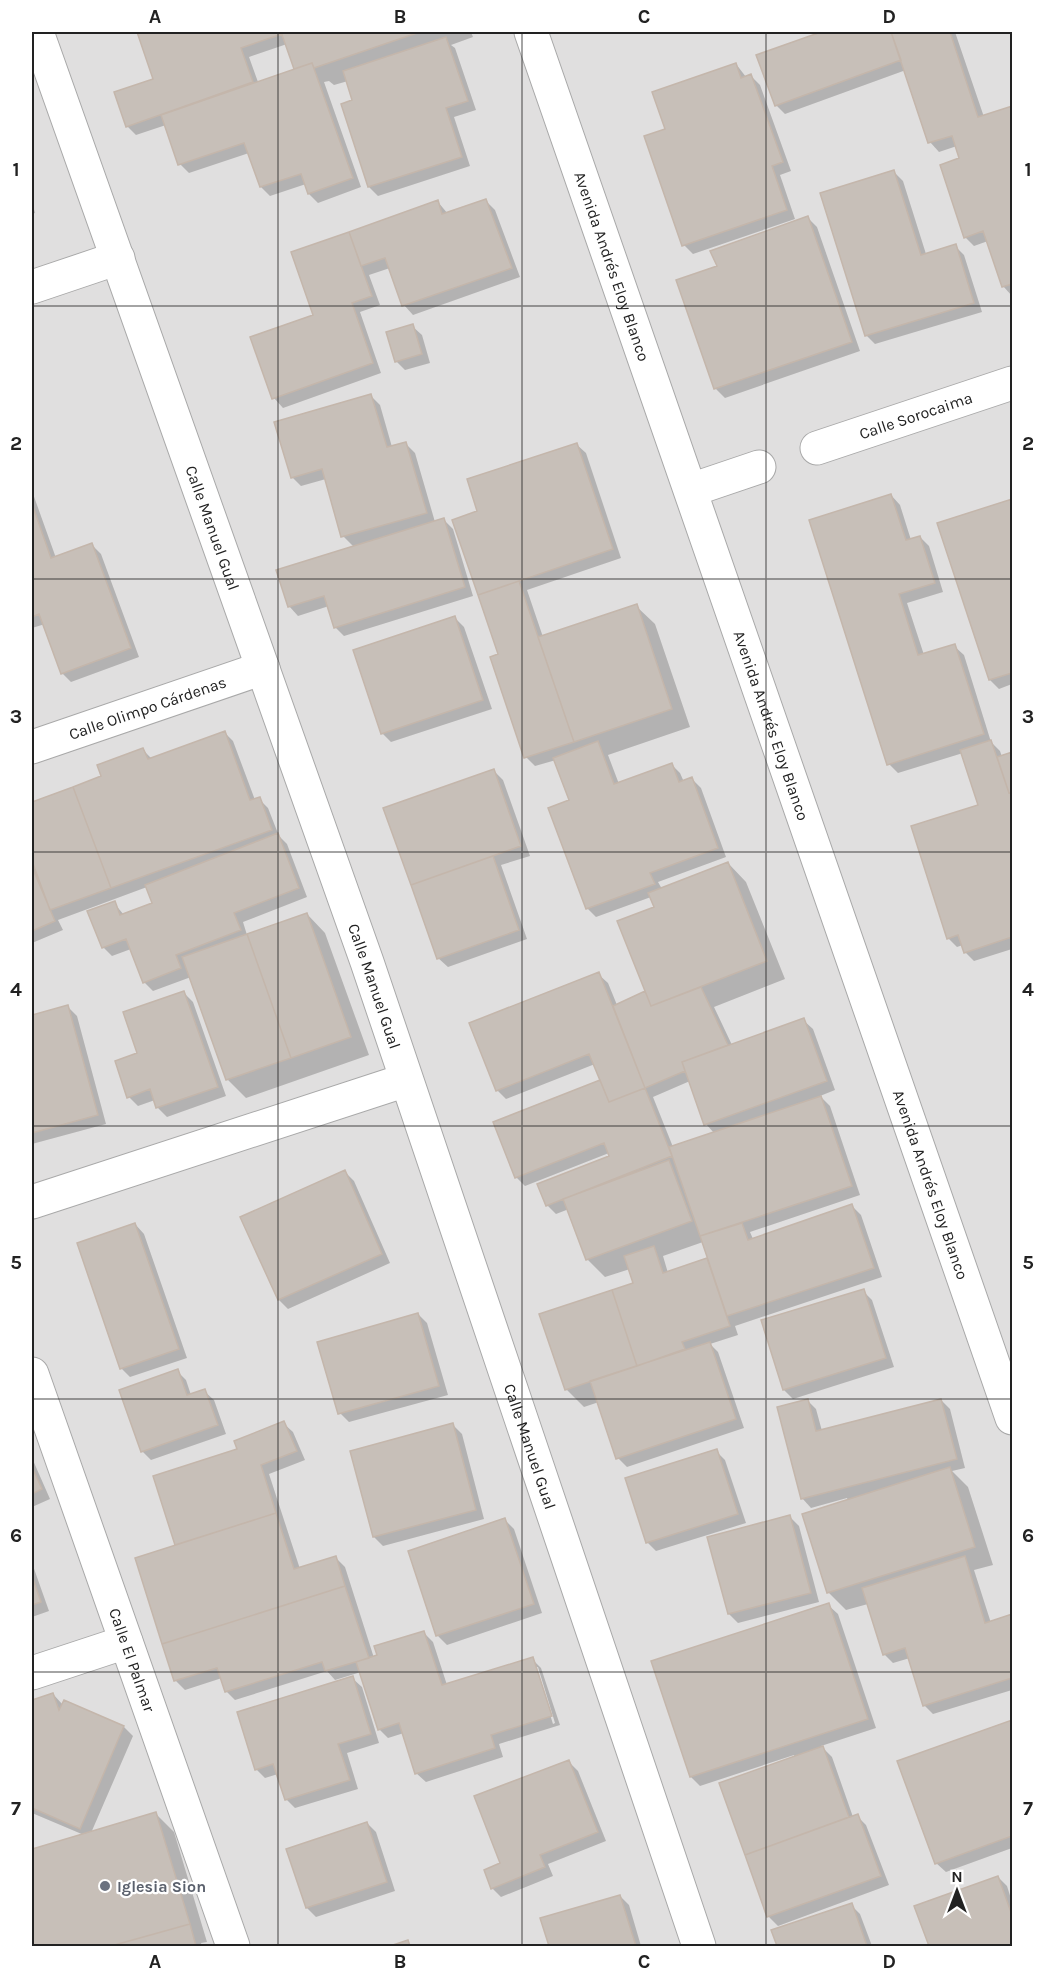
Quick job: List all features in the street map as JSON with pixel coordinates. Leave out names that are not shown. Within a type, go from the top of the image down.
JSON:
[{"type":"street","name":"Calle Manuel Gual","points":[[37,32],[406,1080],[699,1947]]},
{"type":"street","name":"Avenida Andrés Eloy Blanco","points":[[531,32],[692,490],[1012,1418]]},
{"type":"street","points":[[32,287],[118,258]]},
{"type":"street","name":"Calle Sorocaima","points":[[818,448],[1012,383]]},
{"type":"street","points":[[692,490],[759,467]]},
{"type":"street","name":"Calle Olimpo Cárdenas","points":[[32,747],[262,668]]},
{"type":"street","points":[[32,1202],[406,1080]]},
{"type":"street","name":"Calle El Palmar","points":[[32,1374],[233,1947]]},
{"type":"street","points":[[32,1673],[126,1642]]},
{"type":"shaded area","points":[[32,32],[1012,32],[1012,1946],[32,1946]]},
{"type":"building","points":[[137,32],[281,32],[282,34],[241,48],[253,82],[126,127],[114,92],[153,79]]},
{"type":"building","points":[[281,32],[420,32],[314,68],[312,63],[294,69]]},
{"type":"building","points":[[821,32],[891,32],[901,60],[775,106],[756,55]]},
{"type":"building","points":[[891,32],[950,32],[978,117],[1012,106],[1012,284],[1002,287],[983,231],[964,238],[940,165],[959,158],[952,136],[928,143]]},
{"type":"building","points":[[446,37],[468,101],[446,108],[462,157],[368,187],[341,104],[352,100],[343,71]]},
{"type":"building","points":[[312,63],[353,178],[308,194],[301,174],[260,187],[244,143],[178,165],[161,115]]},
{"type":"building","points":[[736,63],[741,78],[751,74],[783,162],[772,166],[787,210],[682,246],[644,136],[665,129],[652,92]]},
{"type":"building","points":[[894,170],[921,255],[956,244],[974,303],[865,336],[820,193]]},
{"type":"building","points":[[486,199],[512,268],[402,306],[385,258],[361,266],[349,232],[438,200],[442,214]]},
{"type":"building","points":[[808,216],[852,342],[714,389],[676,280],[717,266],[710,251]]},
{"type":"building","points":[[349,232],[372,296],[352,303],[373,363],[272,399],[250,337],[313,315],[291,252]]},
{"type":"building","points":[[413,324],[422,354],[395,362],[386,332]]},
{"type":"building","points":[[371,394],[387,447],[406,442],[427,513],[341,537],[322,469],[291,478],[274,422]]},
{"type":"building","points":[[577,443],[613,549],[478,595],[452,520],[477,511],[467,479]]},
{"type":"building","points":[[891,494],[906,540],[920,536],[935,583],[899,594],[918,655],[955,644],[984,734],[887,765],[809,520]]},
{"type":"building","points":[[1012,499],[1012,673],[989,680],[937,523]]},
{"type":"building","points":[[32,504],[51,558],[92,543],[131,648],[61,674],[39,614],[32,617]]},
{"type":"building","points":[[444,518],[465,587],[334,628],[324,596],[288,607],[276,570]]},
{"type":"building","points":[[519,581],[574,742],[524,758],[490,657],[498,654],[478,595]]},
{"type":"building","points":[[637,604],[672,709],[574,742],[538,637]]},
{"type":"building","points":[[455,616],[483,700],[381,734],[353,650]]},
{"type":"building","points":[[225,731],[250,800],[260,797],[272,830],[111,888],[73,787],[101,776],[97,765],[143,748],[148,759]]},
{"type":"building","points":[[991,740],[1009,793],[1012,792],[1012,937],[964,953],[958,935],[947,939],[911,826],[978,805],[960,750]]},
{"type":"building","points":[[598,741],[614,784],[672,763],[679,782],[692,777],[718,848],[650,873],[655,884],[586,909],[548,808],[569,800],[553,758]]},
{"type":"building","points":[[1012,752],[1012,792],[1009,793],[997,757]]},
{"type":"building","points":[[494,769],[521,846],[411,885],[383,808]]},
{"type":"building","points":[[73,787],[111,888],[50,910],[32,861],[32,802]]},
{"type":"building","points":[[278,833],[299,888],[234,913],[241,930],[176,955],[181,968],[143,983],[126,939],[102,948],[87,911],[115,901],[120,915],[152,903],[145,885]]},
{"type":"building","points":[[493,856],[519,930],[437,959],[411,885]]},
{"type":"building","points":[[728,862],[767,961],[651,1006],[617,921],[654,907],[648,893]]},
{"type":"building","points":[[32,867],[55,921],[32,931]]},
{"type":"building","points":[[307,913],[351,1037],[291,1058],[247,934]]},
{"type":"building","points":[[247,934],[291,1058],[226,1080],[182,957]]},
{"type":"building","points":[[599,972],[645,1088],[609,1102],[589,1054],[496,1091],[469,1023]]},
{"type":"building","points":[[701,987],[728,1045],[682,1062],[685,1071],[645,1088],[613,1006],[645,991],[651,1006]]},
{"type":"building","points":[[184,991],[218,1087],[156,1108],[150,1089],[127,1098],[115,1061],[137,1053],[123,1012]]},
{"type":"building","points":[[68,1005],[98,1115],[32,1133],[32,1015]]},
{"type":"building","points":[[804,1018],[827,1081],[704,1125],[682,1062]]},
{"type":"building","points":[[600,1080],[609,1102],[645,1088],[672,1156],[546,1206],[537,1184],[609,1156],[604,1143],[515,1178],[493,1122]]},
{"type":"building","points":[[821,1096],[852,1186],[700,1236],[669,1147]]},
{"type":"building","points":[[669,1160],[692,1221],[586,1260],[563,1199]]},
{"type":"building","points":[[345,1170],[382,1254],[278,1300],[240,1217]]},
{"type":"building","points":[[852,1204],[874,1268],[727,1316],[700,1236],[742,1223],[748,1240]]},
{"type":"building","points":[[135,1223],[179,1349],[120,1369],[77,1243]]},
{"type":"building","points":[[654,1246],[663,1273],[707,1258],[730,1326],[682,1342],[685,1349],[637,1366],[612,1290],[633,1283],[624,1256]]},
{"type":"building","points":[[864,1289],[886,1358],[783,1390],[761,1320]]},
{"type":"building","points":[[612,1290],[637,1366],[565,1390],[539,1314]]},
{"type":"building","points":[[418,1313],[439,1386],[338,1414],[317,1342]]},
{"type":"building","points":[[710,1342],[736,1419],[616,1459],[590,1381]]},
{"type":"building","points":[[178,1369],[187,1395],[205,1389],[218,1425],[141,1452],[119,1390]]},
{"type":"building","points":[[808,1399],[816,1431],[941,1399],[957,1459],[801,1499],[777,1407]]},
{"type":"building","points":[[284,1421],[297,1451],[261,1465],[276,1513],[175,1545],[153,1476],[237,1449],[234,1441]]},
{"type":"building","points":[[453,1423],[476,1510],[373,1537],[350,1451]]},
{"type":"building","points":[[717,1449],[738,1514],[646,1543],[625,1478]]},
{"type":"building","points":[[32,1467],[42,1489],[32,1494]]},
{"type":"building","points":[[950,1467],[975,1547],[827,1593],[802,1514]]},
{"type":"building","points":[[276,1513],[294,1569],[336,1556],[345,1586],[162,1644],[135,1558]]},
{"type":"building","points":[[790,1515],[811,1593],[728,1614],[707,1537]]},
{"type":"building","points":[[505,1518],[534,1604],[436,1636],[408,1551]]},
{"type":"building","points":[[965,1556],[985,1623],[1012,1614],[1012,1678],[923,1706],[905,1648],[883,1655],[862,1588]]},
{"type":"building","points":[[32,1576],[41,1602],[32,1605]]},
{"type":"building","points":[[345,1586],[369,1658],[325,1671],[322,1662],[225,1692],[217,1668],[174,1681],[162,1644]]},
{"type":"building","points":[[829,1603],[868,1719],[690,1777],[651,1661]]},
{"type":"building","points":[[424,1631],[442,1685],[533,1657],[552,1716],[491,1735],[495,1748],[415,1774],[399,1723],[378,1730],[356,1662],[377,1655],[374,1646]]},
{"type":"building","points":[[353,1676],[371,1734],[338,1744],[350,1780],[285,1800],[273,1764],[255,1770],[237,1712]]},
{"type":"building","points":[[53,1693],[59,1710],[64,1700],[124,1726],[80,1829],[32,1808],[32,1700]]},
{"type":"building","points":[[1012,1720],[1012,1836],[935,1864],[897,1761]]},
{"type":"building","points":[[823,1746],[849,1817],[745,1855],[719,1783]]},
{"type":"building","points":[[569,1760],[598,1832],[540,1855],[545,1867],[491,1889],[484,1870],[500,1863],[474,1796]]},
{"type":"building","name":"Iglesia Sion","points":[[156,1812],[190,1924],[111,1946],[32,1946],[32,1849]]},
{"type":"building","points":[[858,1814],[881,1876],[767,1917],[745,1855]]},
{"type":"building","points":[[367,1822],[387,1882],[306,1908],[286,1849]]},
{"type":"building","points":[[998,1876],[1012,1915],[1012,1945],[929,1946],[914,1906]]},
{"type":"building","points":[[620,1895],[636,1946],[549,1946],[540,1918]]},
{"type":"building","points":[[852,1903],[867,1946],[777,1946],[771,1930]]},
{"type":"building","points":[[190,1924],[196,1946],[111,1946]]},
{"type":"building","points":[[408,1940],[410,1946],[390,1946]]},
{"type":"place","name":"Iglesia Sion","points":[[105,1886]]}]
